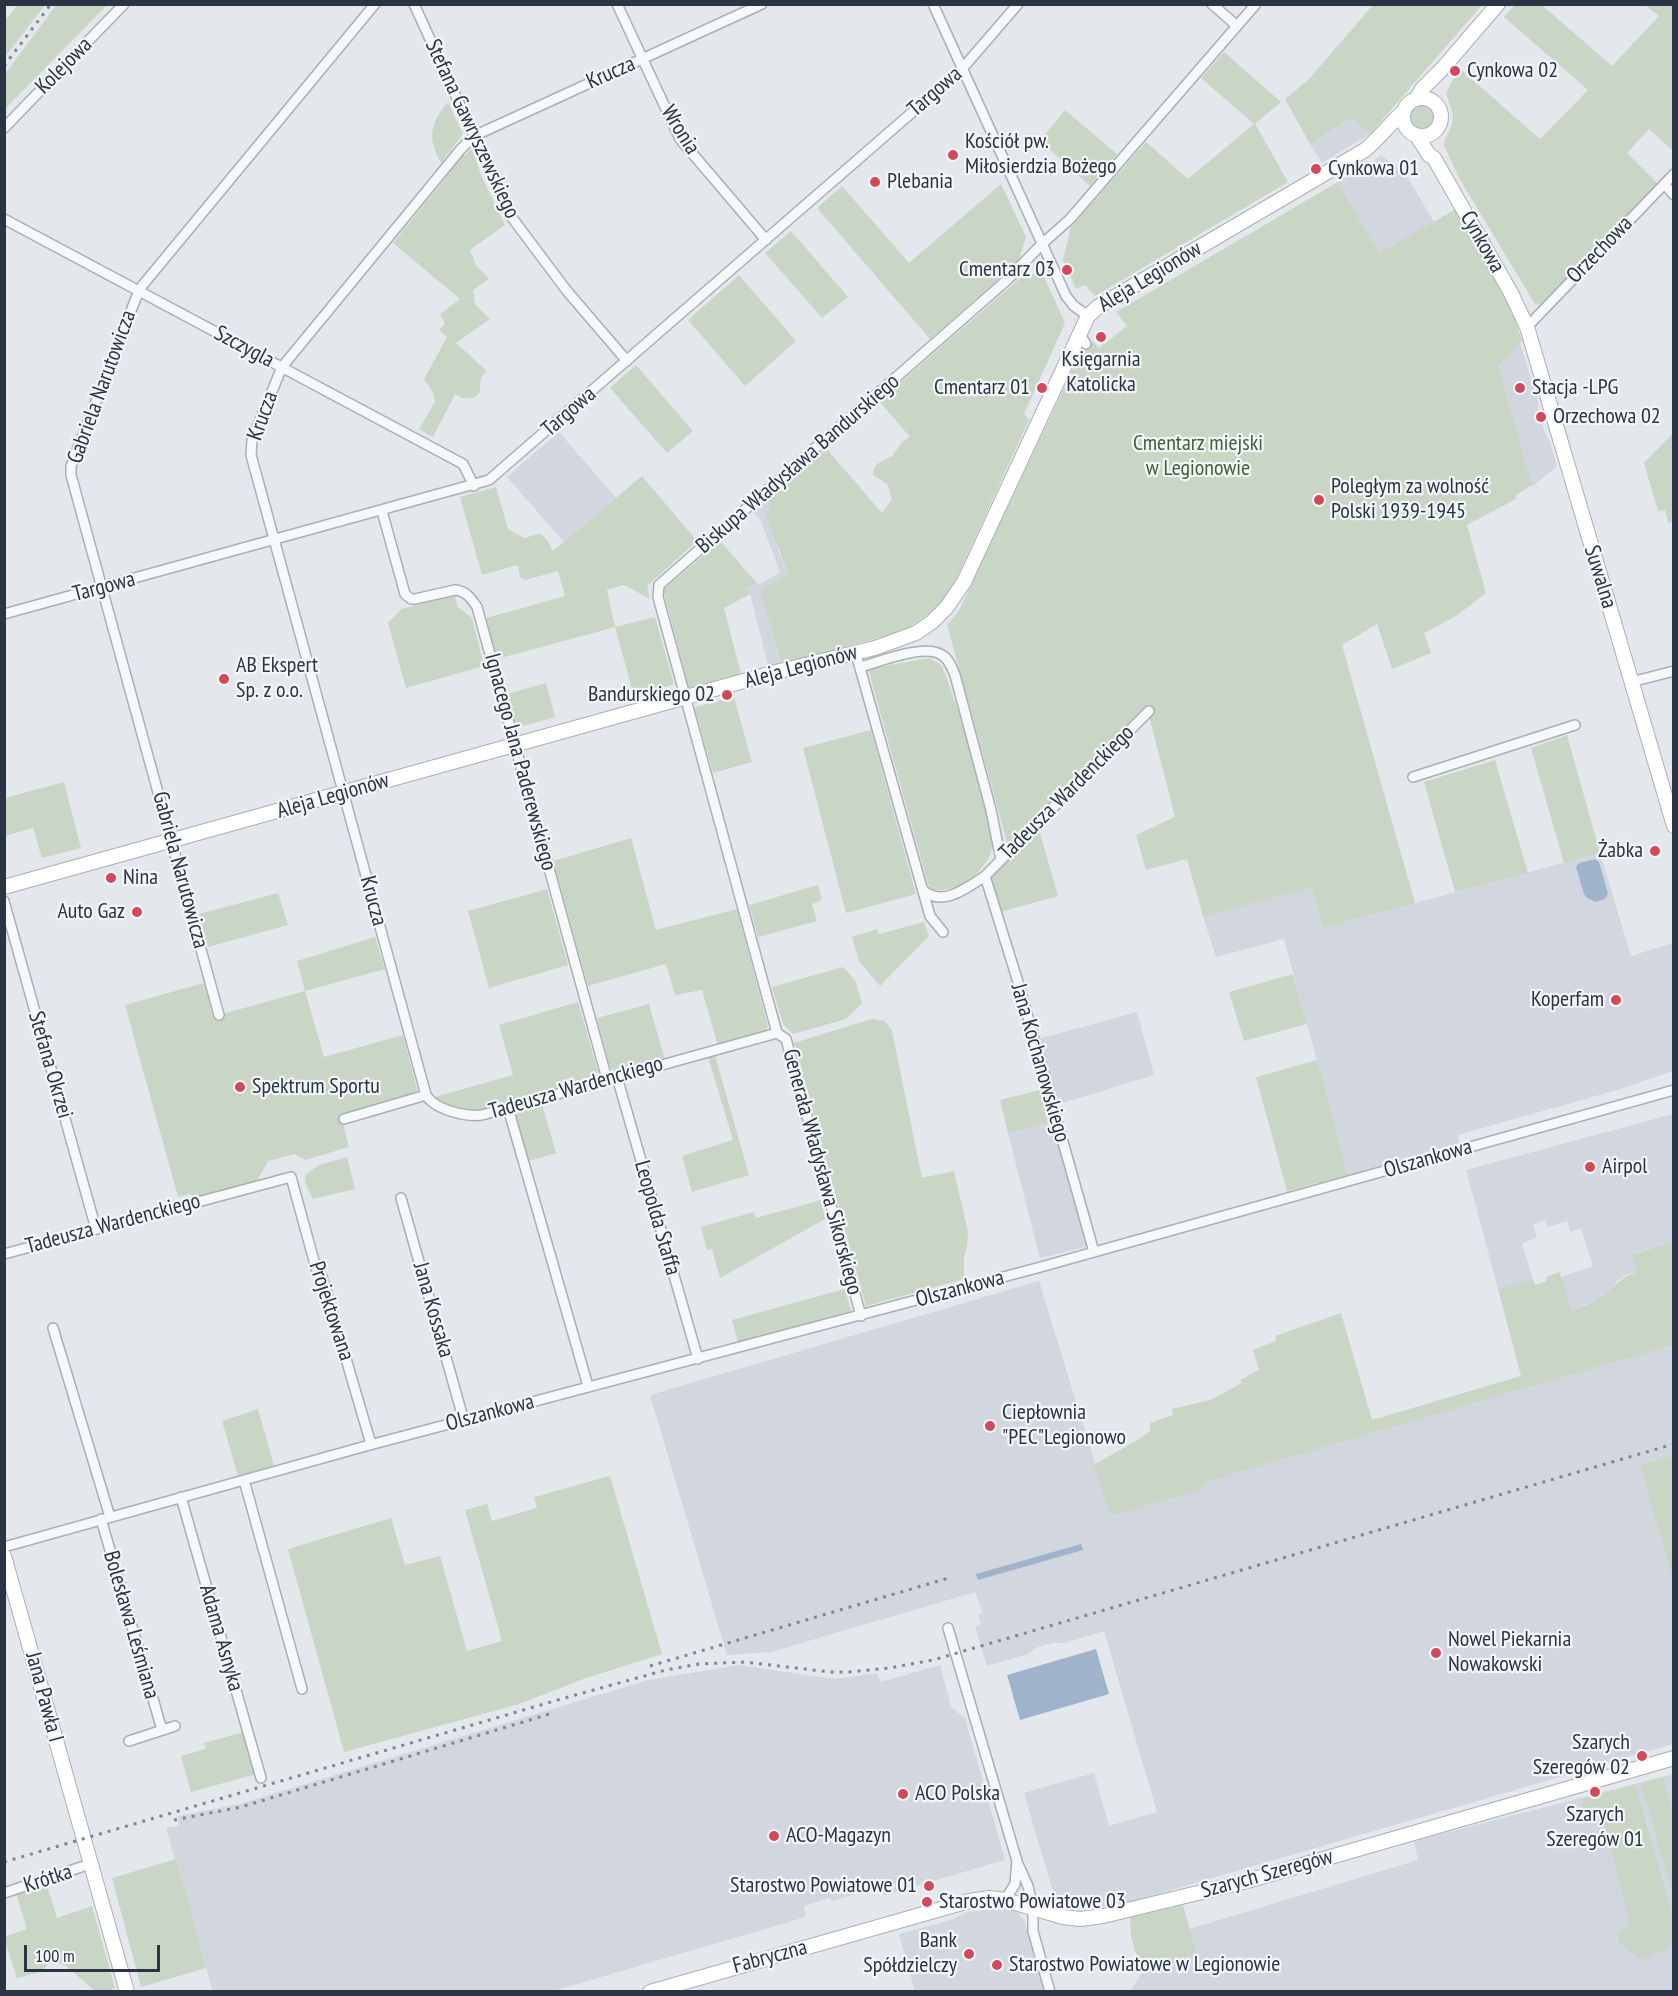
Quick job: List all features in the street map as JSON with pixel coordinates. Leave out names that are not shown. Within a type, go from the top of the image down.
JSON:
[{"type":"street","name":"Kolejowa","points":[[4,128],[9,115],[124,4]]},
{"type":"street","name":"Gabriela Narutowicza","points":[[219,1015],[71,476],[71,466],[139,291],[375,4]]},
{"type":"street","name":"Stefana Gawryszewskiego","points":[[414,4],[514,221],[567,291],[627,361]]},
{"type":"street","name":"Wronia","points":[[617,4],[680,139],[766,240]]},
{"type":"street","name":"Krucza","points":[[426,1095],[273,541],[250,447],[282,367],[474,136],[762,4]]},
{"type":"street","points":[[933,4],[1068,299],[1078,310],[1088,315]]},
{"type":"street","name":"Targowa","points":[[4,614],[474,486],[495,476],[962,69],[1018,4]]},
{"type":"street","points":[[1212,4],[1237,26]]},
{"type":"street","name":"Biskupa Władysława Bandurskiego","points":[[777,1033],[657,589],[661,583],[988,298],[1070,219],[1256,4]]},
{"type":"street","points":[[1424,99],[1408,103],[1404,111],[1405,126],[1417,136],[1432,134],[1440,126],[1442,116],[1439,107],[1424,99],[1420,92],[1428,81],[1442,69],[1493,6]]},
{"type":"street","name":"Aleja Legionów","points":[[4,887],[776,672],[893,642],[921,630],[953,601],[970,570],[1083,339],[1088,315],[1099,306],[1365,150],[1380,138],[1384,130],[1404,111]]},
{"type":"street","name":"Aleja Legionów","points":[[1380,138],[1389,136],[1405,126]]},
{"type":"street","name":"Cynkowa","points":[[1432,134],[1436,154],[1434,158]]},
{"type":"street","name":"Cynkowa","points":[[1417,136],[1434,158],[1511,292],[1527,327]]},
{"type":"street","name":"Orzechowa","points":[[1527,327],[1674,174]]},
{"type":"street","points":[[1664,184],[1674,195]]},
{"type":"street","name":"Szczygla","points":[[4,219],[463,464],[474,486]]},
{"type":"street","name":"Suwalna","points":[[1527,327],[1674,826]]},
{"type":"street","name":"Ignacego Jana Paderewskiego","points":[[382,511],[405,594],[415,599],[454,590],[461,591],[474,602],[612,1078]]},
{"type":"street","points":[[860,667],[924,650],[941,654],[950,664],[955,675],[991,810],[1000,860]]},
{"type":"street","points":[[856,652],[930,916],[943,932]]},
{"type":"street","points":[[1631,682],[1674,671]]},
{"type":"street","name":"Tadeusza Wardenckiego","points":[[923,890],[934,897],[946,897],[985,876],[1149,711]]},
{"type":"street","points":[[1413,777],[1575,725]]},
{"type":"street","name":"Jana Kochanowskiego","points":[[985,876],[1018,982],[1094,1252]]},
{"type":"street","name":"Stefana Okrzei","points":[[4,901],[96,1229]]},
{"type":"street","name":"Tadeusza Wardenckiego","points":[[426,1095],[432,1103],[453,1111],[474,1115],[508,1108],[777,1033]]},
{"type":"street","name":"Generała Władysława Sikorskiego","points":[[777,1033],[786,1039],[861,1316]]},
{"type":"street","name":"Leopolda Staffa","points":[[612,1078],[698,1359]]},
{"type":"street","name":"Olszankowa","points":[[4,1547],[371,1444],[861,1316],[1674,1090]]},
{"type":"street","points":[[344,1119],[426,1095]]},
{"type":"street","points":[[508,1108],[588,1386]]},
{"type":"street","name":"Tadeusza Wardenckiego","points":[[4,1254],[291,1177]]},
{"type":"street","name":"Projektowana","points":[[291,1177],[316,1268],[322,1276],[371,1444]]},
{"type":"street","name":"Jana Kossaka","points":[[401,1198],[464,1421]]},
{"type":"street","points":[[53,1328],[105,1518]]},
{"type":"street","points":[[244,1480],[302,1689]]},
{"type":"street","name":"Adama Asnyka","points":[[181,1497],[261,1778]]},
{"type":"street","name":"Bolesława Leśmiana","points":[[105,1518],[162,1730]]},
{"type":"street","name":"Jana Pawła I","points":[[4,1556],[127,1992]]},
{"type":"street","points":[[948,1628],[1017,1861],[1028,1886],[1033,1909],[1033,1931],[1050,1992]]},
{"type":"street","name":"Bolesława Leśmiana","points":[[129,1741],[175,1726]]},
{"type":"street","name":"Szarych Szeregów","points":[[856,1934],[969,1901],[990,1898],[1005,1900],[1063,1917],[1080,1919],[1136,1908],[1247,1881],[1674,1758]]},
{"type":"street","points":[[1005,1900],[1017,1880],[1017,1861]]},
{"type":"street","name":"Krótka","points":[[4,1893],[90,1864]]},
{"type":"street","name":"Fabryczna","points":[[650,1992],[856,1934]]},
{"type":"shaded area","points":[[1351,118],[1370,134],[1322,163],[1310,144]]},
{"type":"shaded area","points":[[1381,155],[1406,175],[1434,222],[1379,253],[1338,182]]},
{"type":"shaded area","points":[[1520,343],[1545,433],[1557,466],[1532,487],[1498,366]]},
{"type":"shaded area","points":[[559,432],[616,498],[564,542],[507,477]]},
{"type":"shaded area","points":[[766,500],[772,509],[778,550],[788,574],[761,590],[782,664],[769,668],[750,594],[746,588],[757,583],[759,585],[780,572],[760,519],[753,512]]},
{"type":"shaded area","points":[[1600,853],[1631,956],[1673,943],[1673,1071],[1617,1090],[1458,1135],[1460,1143],[1348,1175],[1284,939],[1216,957],[1203,916],[1312,888],[1323,928]]},
{"type":"shaded area","points":[[1137,1012],[1154,1075],[1056,1105],[1047,1066],[1042,1061],[1035,1040]]},
{"type":"shaded area","points":[[1673,1114],[1673,1242],[1633,1253],[1638,1272],[1628,1274],[1596,1300],[1571,1311],[1561,1277],[1593,1266],[1581,1228],[1570,1232],[1567,1221],[1548,1227],[1545,1220],[1533,1225],[1537,1238],[1522,1243],[1533,1280],[1498,1289],[1466,1170]]},
{"type":"shaded area","points":[[1054,1121],[1089,1246],[1040,1258],[1008,1133]]},
{"type":"shaded area","points":[[1039,1281],[1111,1516],[1201,1490],[1204,1484],[1232,1474],[1673,1345],[1673,1455],[1640,1465],[1673,1580],[1673,1744],[1120,1905],[1086,1908],[1054,1895],[1024,1793],[1094,1773],[1109,1826],[1157,1812],[1104,1631],[1065,1643],[1038,1647],[1028,1654],[987,1666],[975,1627],[981,1624],[978,1615],[983,1613],[975,1592],[771,1652],[727,1655],[650,1395]]},
{"type":"shaded area","points":[[739,1665],[834,1679],[877,1673],[881,1682],[940,1665],[951,1707],[965,1718],[1005,1860],[885,1895],[873,1886],[869,1888],[870,1890],[832,1901],[830,1898],[804,1906],[806,1917],[553,1991],[213,1992],[166,1828],[179,1826],[178,1816],[239,1804],[648,1680]]},
{"type":"shaded area","points":[[1673,1774],[1673,1991],[1130,1992],[1143,1971],[1133,1946],[1418,1860],[1414,1841]]},
{"type":"shaded area","points":[[995,1906],[1010,1909],[1024,1920],[1045,1991],[915,1991],[899,1934],[951,1920],[967,1912],[992,1909]]},
{"type":"green space","points":[[57,4],[107,5],[6,108],[5,74]]},
{"type":"green space","points":[[18,5],[45,5],[5,57],[5,20]]},
{"type":"green space","points":[[1373,5],[1482,5],[1370,134],[1351,118],[1310,144],[1285,99],[1308,80]]},
{"type":"green space","points":[[1515,5],[1542,5],[1612,66],[1659,16],[1645,5],[1673,5],[1673,151],[1649,129],[1627,153],[1658,184],[1540,305],[1535,304],[1459,178],[1444,145],[1453,118],[1446,93],[1459,68],[1540,139],[1588,90],[1504,17]]},
{"type":"green space","points":[[1224,52],[1281,102],[1255,124],[1288,182],[1095,296],[1085,285],[1076,289],[1063,260],[1071,227],[1146,142],[1188,179],[1254,124],[1201,78]]},
{"type":"green space","points":[[448,102],[463,134],[441,163],[434,146],[432,131],[437,117]]},
{"type":"green space","points":[[1422,102],[1432,106],[1436,116],[1432,126],[1422,130],[1412,126],[1408,116],[1412,106]]},
{"type":"green space","points":[[1065,110],[1117,154],[1090,186],[1040,141]]},
{"type":"green space","points":[[470,150],[473,151],[481,175],[505,225],[470,250],[476,265],[489,279],[473,290],[475,304],[490,319],[456,343],[487,371],[481,380],[480,392],[474,398],[462,398],[455,394],[433,437],[419,429],[435,402],[433,392],[424,379],[447,337],[439,330],[445,323],[440,314],[460,299],[393,243],[463,154],[465,156]]},
{"type":"green space","name":"Cmentarz miejski w Legionowie","points":[[1338,182],[1379,253],[1456,209],[1512,310],[1522,341],[1498,366],[1532,485],[1515,496],[1516,499],[1467,525],[1486,593],[1456,616],[1424,633],[1431,653],[1392,669],[1377,624],[1342,645],[1415,903],[1323,928],[1312,888],[1203,916],[1187,859],[1146,870],[1136,835],[1175,817],[1149,716],[1153,709],[1149,704],[1010,845],[1007,842],[947,625],[959,611],[1081,352],[1094,342],[1099,348],[1127,326],[1116,312]]},
{"type":"green space","points":[[1001,184],[1026,237],[1018,262],[930,339],[817,208],[842,186],[909,263]]},
{"type":"green space","points":[[791,231],[848,297],[822,318],[765,253]]},
{"type":"green space","points":[[1026,273],[1044,277],[1065,323],[1024,414],[1029,420],[953,586],[930,613],[904,631],[782,664],[760,590],[788,574],[766,514],[771,509],[766,500],[826,448],[882,513],[892,499],[887,484],[873,475],[874,468],[892,456],[902,442],[910,437],[879,401]]},
{"type":"green space","points":[[739,275],[796,341],[745,386],[688,320]]},
{"type":"green space","points":[[636,365],[693,431],[667,453],[610,388]]},
{"type":"green space","points":[[1673,433],[1673,521],[1668,523],[1665,510],[1658,511],[1644,463]]},
{"type":"green space","points":[[642,476],[697,541],[647,586],[650,599],[624,585],[607,590],[615,627],[497,659],[486,618],[565,596],[558,571],[525,580],[520,577],[518,565],[482,575],[460,497],[496,487],[508,529],[524,538],[542,535],[553,551]]},
{"type":"green space","points":[[720,541],[757,583],[746,588],[750,594],[724,608],[741,674],[689,688],[663,590]]},
{"type":"green space","points":[[454,594],[458,607],[472,618],[484,666],[406,688],[388,623],[402,609]]},
{"type":"green space","points":[[655,617],[674,684],[634,696],[615,627]]},
{"type":"green space","points":[[929,658],[940,664],[943,669],[957,707],[983,791],[992,838],[989,857],[973,877],[957,887],[930,891],[868,669]]},
{"type":"green space","points":[[546,683],[555,717],[516,728],[507,694]]},
{"type":"green space","points":[[734,697],[752,762],[713,773],[695,709]]},
{"type":"green space","points":[[871,730],[916,894],[846,913],[803,748]]},
{"type":"green space","points":[[1567,735],[1600,853],[1564,863],[1531,748]]},
{"type":"green space","points":[[1495,760],[1528,873],[1455,892],[1424,782]]},
{"type":"green space","points":[[64,782],[81,848],[42,858],[33,828],[5,836],[5,798]]},
{"type":"green space","points":[[1038,826],[1058,896],[1000,912],[989,876]]},
{"type":"green space","points":[[631,838],[656,930],[737,909],[768,1026],[765,1032],[718,1046],[702,990],[675,995],[666,964],[588,986],[553,861]]},
{"type":"green space","points":[[818,885],[822,900],[812,904],[817,921],[758,937],[749,905]]},
{"type":"green space","points":[[547,889],[568,965],[489,988],[468,911]]},
{"type":"green space","points":[[278,893],[288,925],[208,947],[199,914]]},
{"type":"green space","points":[[924,922],[929,936],[880,986],[859,961],[852,937],[877,929],[879,934]]},
{"type":"green space","points":[[375,937],[385,969],[305,991],[297,961]]},
{"type":"green space","points":[[843,967],[855,980],[862,1003],[846,1019],[793,1034],[783,1024],[772,987]]},
{"type":"green space","points":[[1293,974],[1307,1024],[1244,1041],[1229,992]]},
{"type":"green space","name":"Spektrum Sportu","points":[[204,983],[213,1016],[305,991],[324,1057],[403,1035],[418,1093],[341,1116],[349,1147],[305,1160],[295,1154],[268,1161],[256,1182],[197,1198],[189,1194],[178,1197],[125,1005]]},
{"type":"green space","points":[[578,1002],[598,1072],[593,1080],[476,1113],[449,1106],[435,1097],[513,1075],[499,1025]]},
{"type":"green space","points":[[649,1004],[665,1060],[618,1073],[610,1068],[597,1018]]},
{"type":"green space","points":[[872,1019],[885,1021],[892,1031],[922,1178],[954,1171],[968,1232],[964,1279],[866,1306],[794,1043]]},
{"type":"green space","points":[[715,1055],[749,1175],[692,1192],[682,1156],[733,1140],[709,1060],[706,1058]]},
{"type":"green space","points":[[1317,1060],[1348,1175],[1287,1191],[1256,1077]]},
{"type":"green space","points":[[1044,1089],[1054,1121],[1008,1133],[1000,1100]]},
{"type":"green space","points":[[542,1104],[556,1153],[526,1162],[511,1113]]},
{"type":"green space","points":[[347,1157],[355,1189],[313,1199],[306,1185],[305,1175],[319,1165]]},
{"type":"green space","points":[[821,1200],[825,1219],[720,1278],[712,1249],[707,1250],[701,1227],[754,1212],[756,1218]]},
{"type":"green space","points":[[1673,1242],[1673,1345],[1232,1474],[1204,1484],[1201,1490],[1111,1516],[1094,1465],[1144,1436],[1150,1431],[1150,1423],[1173,1415],[1172,1409],[1210,1400],[1242,1383],[1240,1380],[1259,1370],[1253,1350],[1276,1341],[1275,1336],[1341,1313],[1372,1420],[1521,1376],[1498,1289],[1533,1280],[1535,1285],[1547,1281],[1546,1277],[1560,1272],[1571,1311],[1595,1301],[1623,1279],[1638,1272],[1632,1254]]},
{"type":"green space","points":[[845,1289],[851,1311],[738,1342],[732,1320]]},
{"type":"green space","points":[[258,1409],[274,1466],[238,1476],[222,1421]]},
{"type":"green space","points":[[1674,1455],[1673,1580],[1640,1465]]},
{"type":"green space","points":[[610,1476],[662,1654],[586,1678],[519,1704],[344,1752],[288,1549],[391,1518],[405,1565],[440,1556],[467,1651],[502,1641],[465,1510],[487,1504],[492,1521],[537,1508],[534,1497]]},
{"type":"green space","points":[[244,1732],[256,1774],[191,1792],[181,1756],[206,1749],[204,1743]]},
{"type":"green space","points":[[1663,1777],[1673,1814],[1673,1894],[1641,1783]]},
{"type":"green space","points":[[1635,1785],[1673,1918],[1673,1945],[1642,1960],[1620,1944],[1618,1934],[1630,1924],[1600,1807],[1584,1814],[1582,1799]]},
{"type":"green space","points":[[176,1859],[206,1968],[141,1987],[112,1878]]},
{"type":"green space","points":[[46,1882],[57,1918],[92,1906],[115,1988],[108,1991],[95,1991],[66,1966],[52,1960],[41,1972],[17,1978],[4,1937],[27,1929],[16,1893]]},
{"type":"green space","points":[[1183,1905],[1197,1956],[1143,1971],[1131,1937],[1130,1917]]},
{"type":"water","points":[[1595,859],[1599,862],[1608,894],[1605,899],[1596,902],[1584,894],[1576,867],[1579,863]]},
{"type":"water","points":[[1081,1544],[1083,1550],[978,1580],[976,1574]]},
{"type":"water","points":[[1096,1649],[1109,1694],[1020,1720],[1007,1675]]},
{"type":"railway","points":[[4,66],[51,4]]},
{"type":"railway","points":[[4,1862],[666,1670],[699,1664],[744,1662],[849,1672],[933,1660],[1674,1444]]},
{"type":"railway","points":[[650,1666],[952,1577]]},
{"type":"railway","points":[[174,1820],[241,1807],[553,1713]]},
{"type":"place","name":"Cynkowa 02","points":[[1455,71]]},
{"type":"place","name":"Kościół pw. Miłosierdzia Bożego","points":[[953,155]]},
{"type":"place","name":"Cynkowa 01","points":[[1316,169]]},
{"type":"place","name":"Plebania","points":[[875,182]]},
{"type":"place","name":"Cmentarz 03","points":[[1067,270]]},
{"type":"place","name":"Księgarnia Katolicka","points":[[1101,337]]},
{"type":"place","name":"Cmentarz 01","points":[[1042,388]]},
{"type":"place","name":"Stacja -LPG","points":[[1520,388]]},
{"type":"place","name":"Orzechowa 02","points":[[1541,417]]},
{"type":"place","name":"Poległym za wolność Polski 1939-1945","points":[[1319,500]]},
{"type":"place","name":"AB Ekspert Sp. z o.o.","points":[[224,679]]},
{"type":"place","name":"Bandurskiego 02","points":[[727,695]]},
{"type":"place","name":"Żabka","points":[[1655,851]]},
{"type":"place","name":"Nina","points":[[111,878]]},
{"type":"place","name":"Auto Gaz","points":[[137,912]]},
{"type":"place","name":"Koperfam","points":[[1616,1000]]},
{"type":"place","name":"Spektrum Sportu","points":[[240,1087]]},
{"type":"place","name":"Airpol","points":[[1590,1167]]},
{"type":"place","name":"Ciepłownia \"PEC\"Legionowo","points":[[990,1426]]},
{"type":"place","name":"Nowel Piekarnia Nowakowski","points":[[1436,1653]]},
{"type":"place","name":"Szarych Szeregów 02","points":[[1642,1756]]},
{"type":"place","name":"Szarych Szeregów 01","points":[[1595,1792]]},
{"type":"place","name":"ACO Polska","points":[[903,1794]]},
{"type":"place","name":"ACO-Magazyn","points":[[774,1836]]},
{"type":"place","name":"Starostwo Powiatowe 01","points":[[929,1886]]},
{"type":"place","name":"Starostwo Powiatowe 03","points":[[927,1902]]},
{"type":"place","name":"Bank Spółdzielczy","points":[[969,1954]]},
{"type":"place","name":"Starostwo Powiatowe w Legionowie","points":[[997,1965]]}]
